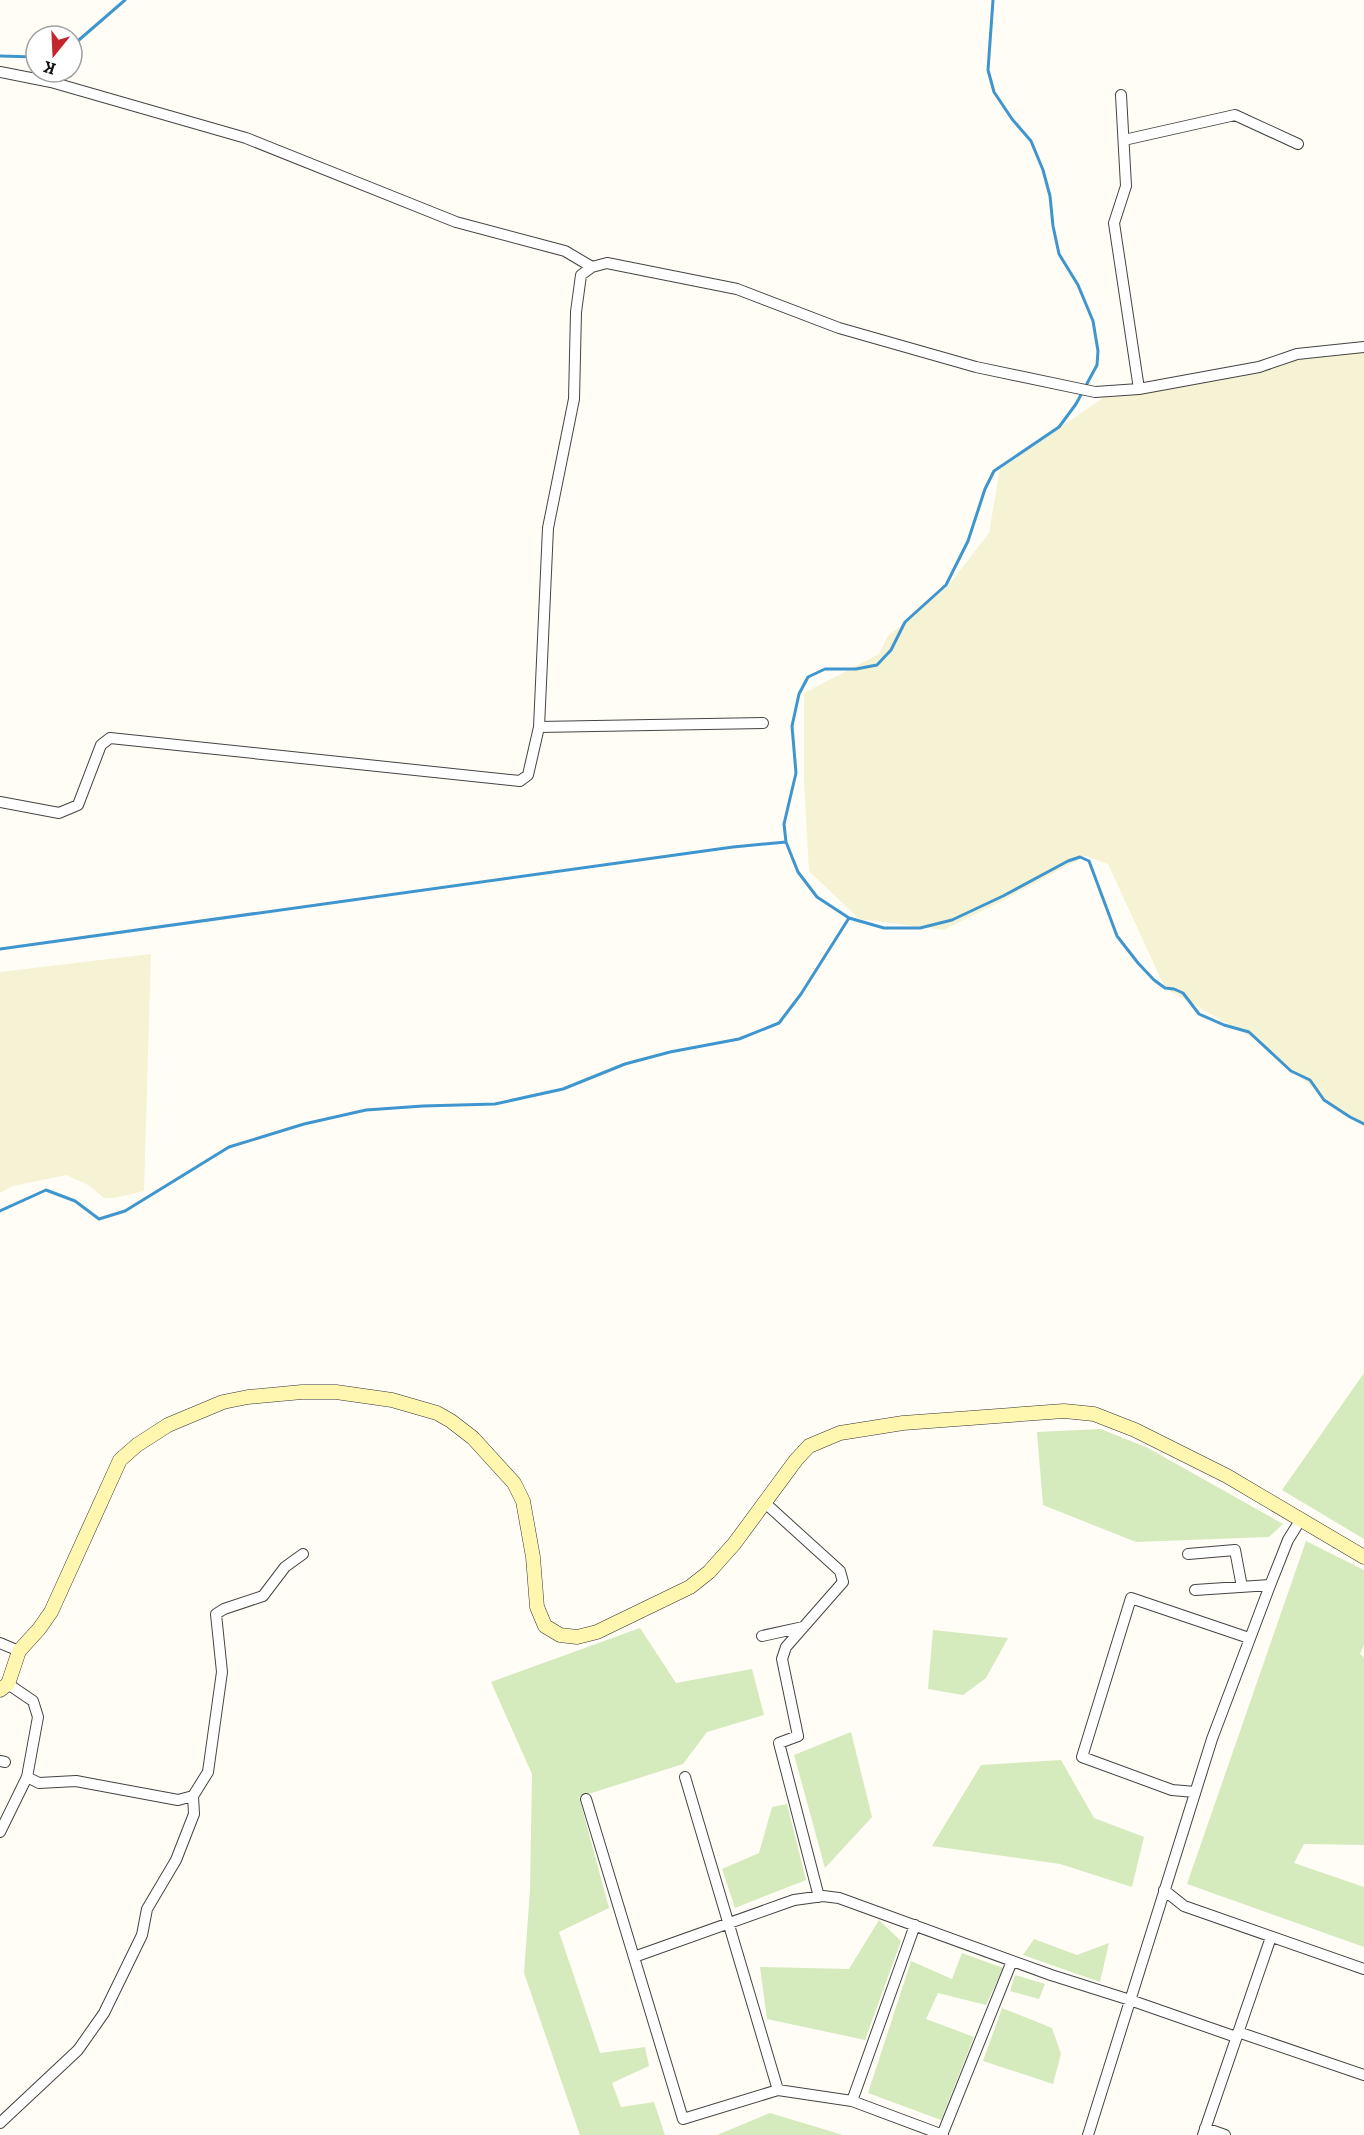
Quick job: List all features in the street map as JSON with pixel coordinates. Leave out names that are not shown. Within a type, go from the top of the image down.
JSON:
[{"type":"street","points":[[0,72],[51,82],[246,138],[456,222],[565,251],[592,267]]},
{"type":"street","points":[[1121,95],[1126,186],[1114,223],[1139,389]]},
{"type":"street","points":[[1124,140],[1235,115],[1298,144]]},
{"type":"street","points":[[0,802],[59,813],[78,805],[101,745],[110,738],[520,781],[528,775],[539,727],[548,528],[574,399],[576,312],[580,276],[592,267],[607,263],[737,289],[839,328],[976,366],[1095,392],[1139,389],[1259,367],[1297,354],[1364,347]]},
{"type":"street","points":[[539,727],[763,723]]},
{"type":"street","points":[[0,1832],[27,1778],[38,1717],[33,1701],[4,1687],[19,1651],[51,1612],[120,1460],[137,1445],[168,1425],[223,1402],[280,1393],[336,1392],[392,1400],[436,1413],[451,1420],[473,1438],[514,1483],[523,1501],[533,1557],[537,1607],[545,1626],[560,1635],[577,1637],[597,1632],[690,1587],[709,1572],[734,1544],[796,1460],[809,1446],[840,1432],[903,1423],[1064,1411],[1094,1414],[1135,1430],[1227,1476],[1364,1557]]},
{"type":"street","points":[[764,1502],[840,1571],[843,1582],[786,1647],[782,1659],[798,1736],[779,1743],[819,1897]]},
{"type":"street","points":[[1088,2135],[1195,1792],[1248,1638],[1288,1540],[1301,1519]]},
{"type":"street","points":[[1188,1554],[1235,1550],[1242,1587]]},
{"type":"street","points":[[0,2123],[78,2050],[104,2013],[142,1935],[147,1909],[176,1860],[194,1815],[193,1796],[208,1772],[222,1672],[216,1614],[224,1609],[263,1596],[285,1567],[303,1554]]},
{"type":"street","points":[[1196,1590],[1270,1585]]},
{"type":"street","points":[[1195,1792],[1172,1790],[1082,1757],[1131,1598],[1248,1638]]},
{"type":"street","points":[[762,1636],[803,1627]]},
{"type":"street","points":[[0,1643],[19,1651]]},
{"type":"street","points":[[685,1777],[778,2090]]},
{"type":"street","points":[[27,1778],[39,1783],[76,1781],[178,1800],[193,1796]]},
{"type":"street","points":[[586,1799],[683,2120],[778,2090],[852,2101],[943,2135],[1012,1961]]},
{"type":"street","points":[[1164,1890],[1184,1906],[1364,1969]]},
{"type":"street","points":[[633,1957],[794,1900],[819,1897],[839,1898],[1051,1975],[1364,2075]]},
{"type":"street","points":[[852,2101],[915,1925]]},
{"type":"street","points":[[1225,2135],[1204,2132],[1271,1937]]},
{"type":"shaded area","points":[[1364,342],[1364,1125],[1335,1107],[1263,1044],[1165,988],[1108,864],[1085,856],[944,930],[859,919],[809,871],[804,781],[804,693],[879,654],[887,637],[948,586],[989,533],[1000,469],[1113,391]]},
{"type":"shaded area","points":[[151,954],[144,1191],[104,1198],[88,1185],[66,1175],[13,1186],[0,1193],[0,972]]},
{"type":"green space","points":[[1364,1373],[1364,1539],[1282,1490]]},
{"type":"green space","points":[[1101,1429],[1148,1448],[1283,1524],[1269,1537],[1136,1542],[1043,1505],[1037,1432]]},
{"type":"green space","points":[[1306,1541],[1364,1570],[1364,1645],[1360,1654],[1364,1657],[1364,1845],[1304,1844],[1294,1863],[1364,1887],[1364,1947],[1187,1884]]},
{"type":"green space","points":[[640,1628],[676,1683],[752,1669],[764,1715],[707,1732],[683,1764],[579,1797],[609,1908],[559,1932],[600,2053],[645,2047],[649,2066],[612,2083],[621,2107],[654,2102],[665,2135],[580,2135],[524,1973],[530,1890],[532,1774],[491,1682]]},
{"type":"green space","points":[[933,1630],[1008,1638],[986,1678],[963,1695],[928,1689]]},
{"type":"green space","points":[[851,1732],[872,1817],[825,1868],[794,1755]]},
{"type":"green space","points":[[1061,1760],[1094,1818],[1144,1837],[1132,1887],[1060,1864],[932,1846],[981,1765]]},
{"type":"green space","points":[[787,1804],[806,1880],[735,1908],[722,1869],[759,1853],[772,1807]]},
{"type":"green space","points":[[879,1920],[901,1941],[865,2040],[767,2019],[760,1967],[849,1969]]},
{"type":"green space","points":[[1034,1939],[1077,1955],[1109,1943],[1100,1982],[1023,1955]]},
{"type":"green space","points":[[962,1953],[1003,1968],[986,2005],[938,1993],[926,2019],[974,2037],[941,2120],[868,2093],[911,1961],[952,1979]]},
{"type":"green space","points":[[1015,1975],[1045,1984],[1039,1999],[1010,1991]]},
{"type":"green space","points":[[1002,2008],[1052,2028],[1061,2054],[1053,2084],[983,2061]]},
{"type":"green space","points":[[770,2113],[843,2135],[717,2135]]},
{"type":"waterway","points":[[84,36],[125,0]]},
{"type":"waterway","points":[[993,0],[988,70],[994,92],[1012,119],[1031,141],[1043,170],[1050,196],[1059,254],[1078,285],[1093,321],[1098,351],[1097,365],[1076,404],[1059,427],[994,471],[985,489],[968,541],[946,585],[905,622],[891,650],[877,665],[856,669],[825,669],[808,677],[799,694],[792,726],[796,773],[784,824],[786,842],[798,872],[817,897],[849,918],[884,928],[920,928],[952,920],[1068,861],[1080,857],[1089,861],[1117,936],[1154,980],[1165,988],[1183,993],[1199,1014],[1224,1025],[1249,1032],[1291,1071],[1310,1080],[1324,1100],[1364,1124]]},
{"type":"waterway","points":[[0,56],[24,57]]},
{"type":"waterway","points":[[0,949],[733,847],[786,842]]},
{"type":"waterway","points":[[0,1211],[46,1190],[75,1201],[99,1219],[125,1211],[229,1147],[304,1124],[366,1110],[495,1104],[563,1089],[625,1064],[670,1052],[739,1039],[779,1023],[801,994],[849,918]]}]
